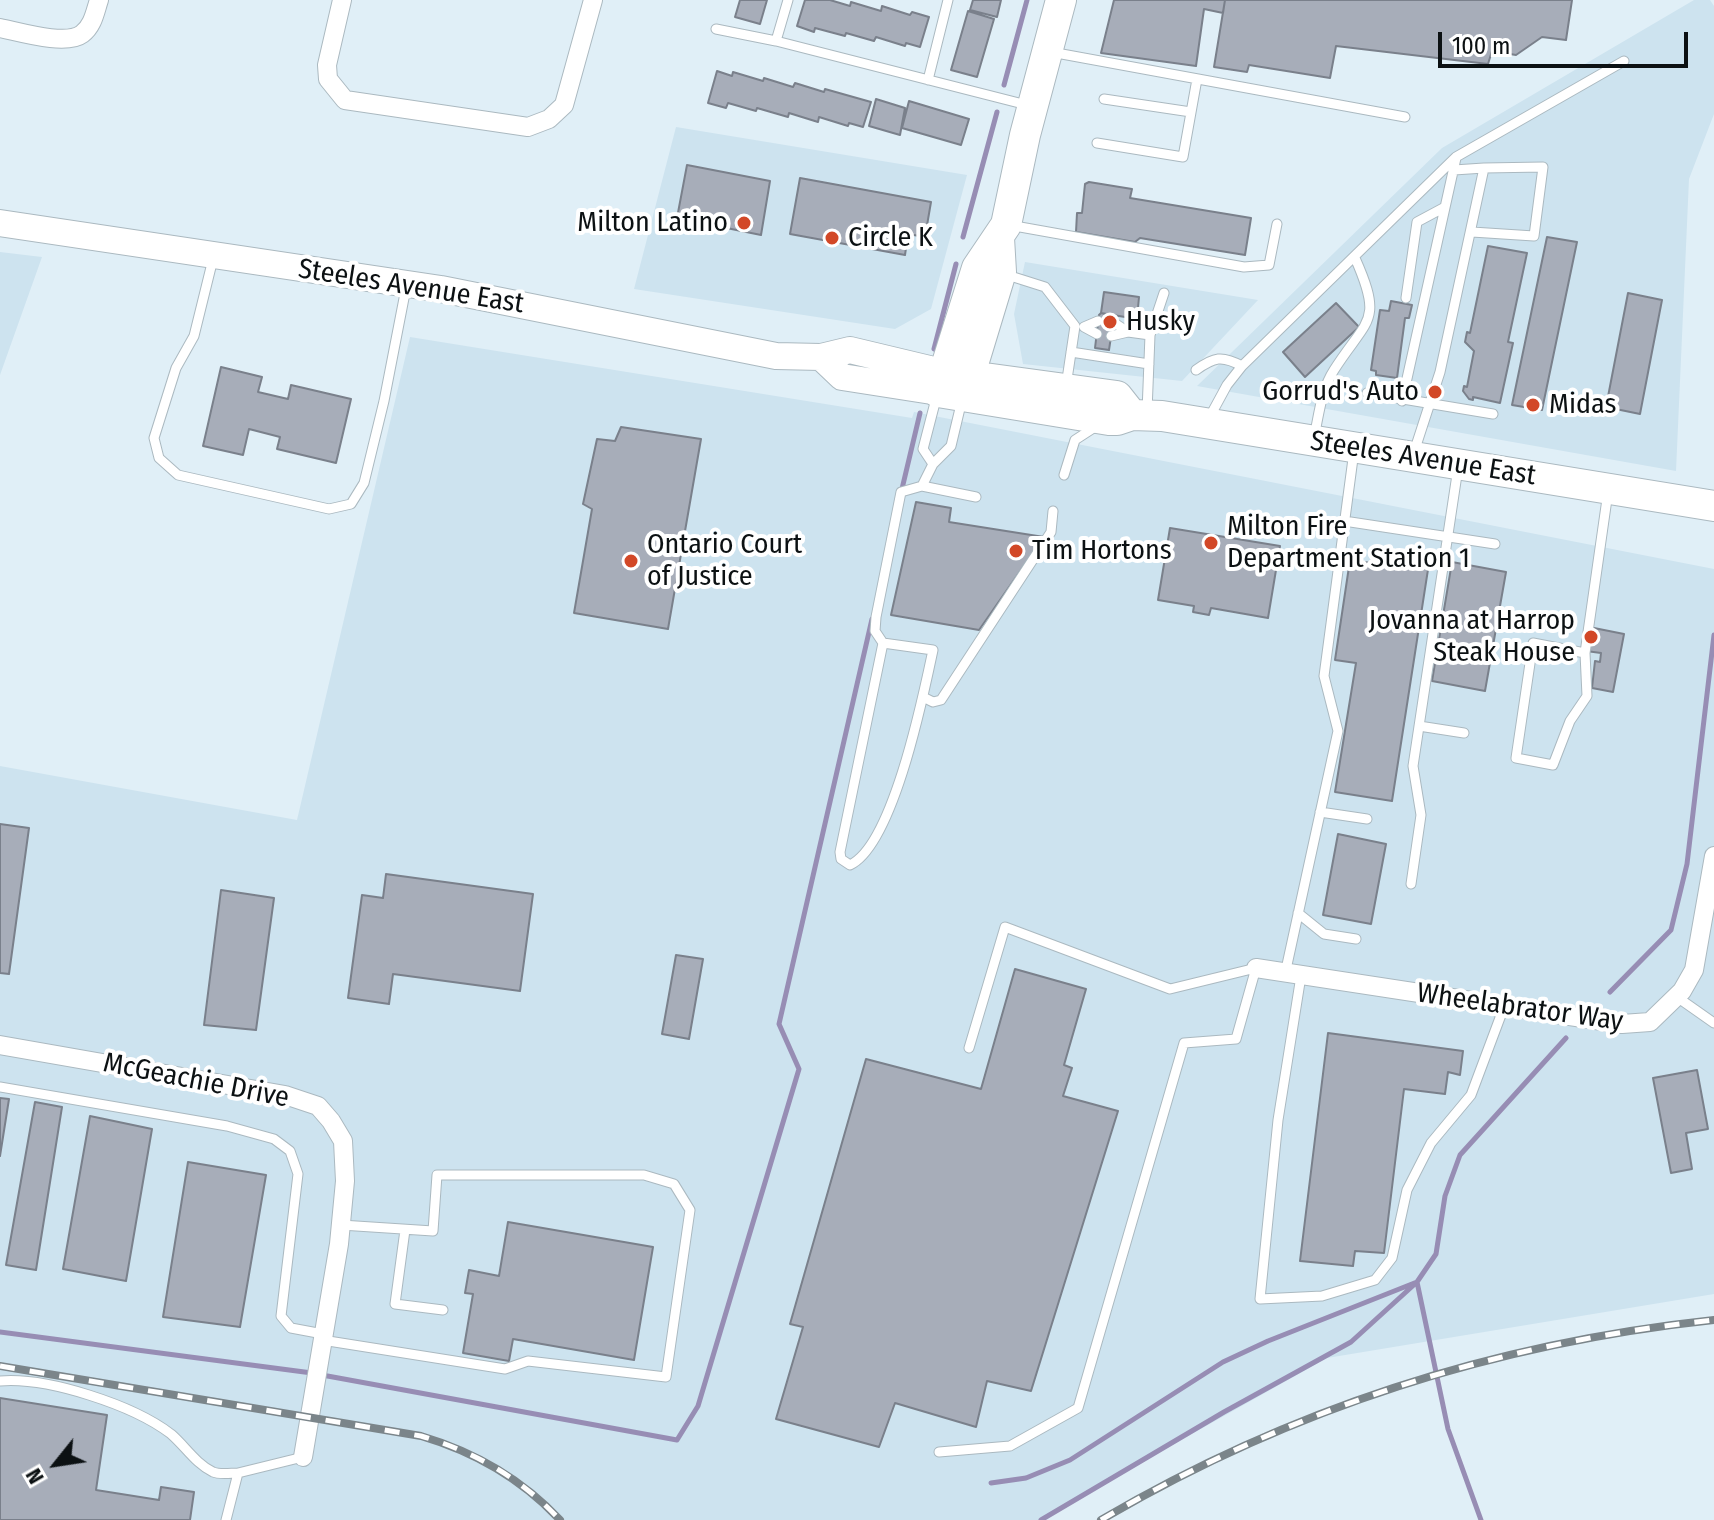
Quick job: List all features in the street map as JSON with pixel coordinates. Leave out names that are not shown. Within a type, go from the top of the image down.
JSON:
[{"type":"main road","points":[[953,385],[1001,272],[1002,231],[1061,0]]},
{"type":"main road","name":"Steeles Avenue East","points":[[0,223],[407,284],[776,356],[821,357],[842,377],[1066,390],[1117,396],[1129,417]]},
{"type":"main road","points":[[953,385],[977,268],[1002,231]]},
{"type":"main road","name":"Steeles Avenue East","points":[[953,385],[1129,417],[1206,423],[1714,506]]},
{"type":"street","points":[[0,28],[66,40],[81,35],[92,22],[99,0]]},
{"type":"street","points":[[342,0],[327,65],[328,79],[345,100],[528,127],[549,119],[564,105],[593,0]]},
{"type":"street","name":"Wheelabrator Way","points":[[1256,968],[1622,1024],[1650,1022],[1677,997],[1694,970],[1707,930],[1714,856]]},
{"type":"street","name":"McGeachie Drive","points":[[0,1045],[285,1095],[318,1106],[331,1121],[343,1141],[345,1181],[341,1225],[303,1457]]},
{"type":"lane","points":[[776,41],[788,0]]},
{"type":"lane","points":[[928,80],[948,0]]},
{"type":"lane","points":[[716,29],[776,41],[1032,107]]},
{"type":"lane","points":[[1047,51],[1405,117]]},
{"type":"lane","points":[[1206,423],[1227,385],[1242,366],[1456,157],[1624,61]]},
{"type":"lane","points":[[1097,143],[1183,157],[1197,79]]},
{"type":"lane","points":[[1104,99],[1191,112]]},
{"type":"lane","points":[[1402,401],[1456,157]]},
{"type":"lane","points":[[1454,170],[1543,167],[1534,236],[1472,232]]},
{"type":"lane","points":[[1412,457],[1440,372],[1484,168]]},
{"type":"lane","points":[[1406,298],[1417,222],[1445,207]]},
{"type":"lane","points":[[1002,231],[1244,267],[1269,265],[1277,224]]},
{"type":"lane","points":[[213,256],[194,336],[176,368],[154,438],[159,458],[178,475],[329,509],[351,504],[364,483],[407,284]]},
{"type":"lane","points":[[1313,441],[1323,395],[1332,372],[1365,329],[1371,307],[1368,287],[1355,258]]},
{"type":"lane","points":[[1001,272],[1045,287],[1080,327],[1097,334]]},
{"type":"lane","points":[[1064,475],[1075,440],[1083,433],[1129,417],[1149,364],[1150,335],[1164,293]]},
{"type":"lane","points":[[1080,327],[1098,321]]},
{"type":"lane","points":[[1113,322],[1128,332]]},
{"type":"lane","points":[[1066,390],[1071,352],[1080,327]]},
{"type":"lane","points":[[1111,336],[1128,332],[1150,335]]},
{"type":"lane","points":[[1071,352],[1149,364]]},
{"type":"lane","points":[[1196,370],[1218,357],[1226,357],[1242,366]]},
{"type":"lane","points":[[933,464],[923,449],[953,385]]},
{"type":"lane","points":[[922,486],[933,464],[951,446],[953,385]]},
{"type":"lane","points":[[1367,393],[1493,414]]},
{"type":"lane","points":[[1354,448],[1324,676],[1338,731],[1298,913],[1260,1299],[1322,1296],[1375,1280],[1392,1258],[1407,1190],[1431,1143],[1471,1095],[1504,1007]]},
{"type":"lane","points":[[1411,884],[1421,815],[1413,766],[1459,465]]},
{"type":"lane","points":[[883,643],[933,650],[902,780],[866,854],[850,865],[845,864],[840,852],[883,643],[875,631],[876,617],[901,492],[922,486],[976,497]]},
{"type":"lane","points":[[1585,653],[1533,643],[1516,758],[1553,765],[1570,721],[1587,696],[1585,653],[1609,489]]},
{"type":"lane","points":[[923,697],[933,702],[941,700],[1051,532],[1053,511]]},
{"type":"lane","points":[[1344,521],[1495,544]]},
{"type":"lane","points":[[1419,726],[1464,733]]},
{"type":"lane","points":[[1320,812],[1367,819]]},
{"type":"lane","points":[[1298,913],[1324,934],[1356,939]]},
{"type":"lane","points":[[939,1452],[1010,1446],[1078,1408],[1184,1043],[1236,1039],[1256,968],[1170,989],[1005,927],[969,1048]]},
{"type":"lane","points":[[1677,997],[1714,1023]]},
{"type":"lane","points":[[0,1087],[227,1126],[274,1139],[290,1151],[298,1174],[281,1316],[291,1328],[321,1344],[505,1369],[528,1361],[666,1377],[690,1210],[674,1184],[644,1175],[437,1175],[433,1231],[341,1225]]},
{"type":"lane","points":[[405,1230],[395,1304],[443,1310]]},
{"type":"lane","points":[[0,1381],[13,1380],[87,1394],[132,1412],[170,1434],[215,1473],[238,1473],[303,1457]]},
{"type":"lane","points":[[226,1520],[238,1473]]},
{"type":"shaded area","points":[[1694,0],[1710,0],[1714,6],[1714,114],[1689,179],[1676,471],[1197,386],[1442,148]]},
{"type":"shaded area","points":[[676,127],[967,175],[931,309],[895,329],[634,289]]},
{"type":"shaded area","points":[[0,252],[42,257],[0,375]]},
{"type":"shaded area","points":[[1025,262],[1258,300],[1182,381],[1023,364],[1014,314]]},
{"type":"shaded area","points":[[410,337],[912,418],[914,412],[1714,569],[1714,1294],[1327,1358],[1039,1520],[0,1520],[0,766],[297,820]]},
{"type":"building","points":[[740,0],[767,0],[760,24],[735,17]]},
{"type":"building","points":[[805,0],[830,0],[850,6],[851,2],[881,11],[882,6],[929,17],[920,47],[906,43],[905,46],[876,37],[874,41],[815,28],[814,32],[797,26]]},
{"type":"building","points":[[973,0],[1001,0],[997,17],[970,10]]},
{"type":"building","points":[[1114,0],[1225,0],[1223,13],[1204,9],[1196,66],[1101,53]]},
{"type":"building","points":[[1225,0],[1572,0],[1566,40],[1542,37],[1516,55],[1492,51],[1488,64],[1336,46],[1330,78],[1249,65],[1247,72],[1214,67]]},
{"type":"building","points":[[968,11],[994,19],[977,77],[951,70]]},
{"type":"building","points":[[717,71],[732,76],[733,72],[763,81],[764,78],[793,87],[795,83],[824,92],[825,89],[871,102],[863,127],[819,117],[818,122],[789,113],[788,117],[728,103],[726,108],[708,103]]},
{"type":"building","points":[[876,99],[905,108],[900,135],[869,126]]},
{"type":"building","points":[[909,101],[969,119],[961,145],[902,128]]},
{"type":"building","points":[[687,165],[770,181],[761,235],[677,218]]},
{"type":"building","points":[[800,178],[931,202],[925,237],[908,234],[905,255],[790,234]]},
{"type":"building","points":[[1089,182],[1132,189],[1130,198],[1251,218],[1245,255],[1140,238],[1135,242],[1076,232],[1077,213],[1082,213],[1085,184]]},
{"type":"building","points":[[1547,237],[1577,242],[1542,410],[1512,405]]},
{"type":"building","points":[[1488,246],[1527,253],[1508,342],[1513,343],[1500,403],[1473,397],[1473,400],[1469,399],[1463,391],[1464,386],[1467,387],[1474,351],[1465,342],[1467,332],[1470,333]]},
{"type":"building","points":[[1104,292],[1139,297],[1137,319],[1101,313]]},
{"type":"building","points":[[1628,293],[1662,300],[1640,414],[1606,407]]},
{"type":"building","points":[[1391,301],[1412,305],[1409,318],[1405,318],[1397,378],[1376,375],[1376,371],[1371,370],[1380,310],[1389,311]]},
{"type":"building","points":[[1336,303],[1359,327],[1305,377],[1283,352]]},
{"type":"building","points":[[1101,313],[1114,316],[1109,350],[1095,348]]},
{"type":"building","points":[[221,367],[262,377],[258,392],[288,399],[291,385],[351,399],[336,463],[277,449],[280,437],[249,429],[243,455],[203,446]]},
{"type":"building","name":"Ontario Court of Justice","points":[[621,427],[701,439],[668,629],[574,613],[592,509],[583,504],[597,439],[615,441]]},
{"type":"building","points":[[916,502],[951,508],[949,522],[1044,537],[979,630],[891,615]]},
{"type":"building","points":[[1170,528],[1280,546],[1268,618],[1211,608],[1209,615],[1193,612],[1194,606],[1158,600]]},
{"type":"building","points":[[1379,556],[1429,563],[1392,801],[1335,792],[1356,663],[1335,660],[1350,560],[1378,564]]},
{"type":"building","points":[[1452,562],[1506,572],[1485,691],[1432,681]]},
{"type":"building","points":[[1589,627],[1624,634],[1613,692],[1592,688],[1595,661],[1600,662],[1601,653],[1586,651]]},
{"type":"building","points":[[0,824],[29,828],[9,974],[0,973]]},
{"type":"building","points":[[1338,834],[1386,844],[1371,924],[1323,915]]},
{"type":"building","points":[[386,874],[533,894],[520,991],[393,974],[389,1004],[348,998],[362,895],[383,898]]},
{"type":"building","points":[[221,890],[274,898],[256,1030],[204,1025]]},
{"type":"building","points":[[676,955],[703,959],[689,1039],[662,1034]]},
{"type":"building","points":[[1015,969],[1086,989],[1064,1065],[1072,1068],[1063,1096],[1118,1111],[1031,1391],[987,1381],[976,1427],[895,1403],[879,1447],[776,1419],[803,1327],[790,1324],[866,1059],[981,1089]]},
{"type":"building","points":[[1328,1033],[1463,1051],[1460,1075],[1448,1072],[1445,1094],[1404,1089],[1384,1253],[1355,1251],[1353,1266],[1300,1261]]},
{"type":"building","points":[[1697,1070],[1708,1129],[1686,1133],[1692,1169],[1671,1173],[1653,1078]]},
{"type":"building","points":[[0,1098],[9,1099],[0,1156]]},
{"type":"building","points":[[35,1102],[62,1107],[36,1270],[6,1265]]},
{"type":"building","points":[[90,1116],[152,1129],[126,1281],[63,1269]]},
{"type":"building","points":[[188,1162],[266,1175],[240,1327],[163,1317]]},
{"type":"building","points":[[508,1222],[653,1247],[634,1360],[513,1339],[509,1361],[463,1353],[473,1294],[465,1293],[469,1270],[499,1276]]},
{"type":"building","points":[[0,1398],[107,1415],[96,1490],[159,1500],[161,1487],[194,1492],[190,1520],[0,1520]]},
{"type":"waterway","points":[[1004,85],[1027,0]]},
{"type":"waterway","points":[[963,237],[997,112]]},
{"type":"waterway","points":[[934,349],[956,264]]},
{"type":"waterway","points":[[901,493],[920,413]]},
{"type":"waterway","points":[[322,1375],[677,1440],[698,1406],[799,1069],[779,1024],[872,619]]},
{"type":"waterway","points":[[1610,992],[1671,930],[1687,864],[1714,635]]},
{"type":"waterway","points":[[991,1483],[1026,1478],[1070,1460],[1223,1362],[1417,1282],[1436,1254],[1445,1196],[1460,1155],[1566,1038]]},
{"type":"waterway","points":[[1041,1520],[1224,1412],[1351,1342],[1417,1282],[1448,1429],[1481,1520]]},
{"type":"waterway","points":[[0,1332],[312,1373]]},
{"type":"railway","points":[[1101,1520],[1173,1480],[1246,1445],[1397,1387],[1553,1345],[1714,1320]]},
{"type":"railway","points":[[0,1366],[421,1436],[460,1450],[496,1468],[529,1491],[560,1520]]},
{"type":"place","name":"Milton Latino","points":[[744,223]]},
{"type":"place","name":"Circle K","points":[[832,238]]},
{"type":"place","name":"Husky","points":[[1110,322]]},
{"type":"place","name":"Gorrud's Auto","points":[[1435,392]]},
{"type":"place","name":"Midas","points":[[1533,405]]},
{"type":"place","name":"Milton Fire Department Station 1","points":[[1211,543]]},
{"type":"place","name":"Tim Hortons","points":[[1016,551]]},
{"type":"place","name":"Ontario Court of Justice","points":[[631,561]]},
{"type":"place","name":"Jovanna at Harrop Steak House","points":[[1591,637]]}]
